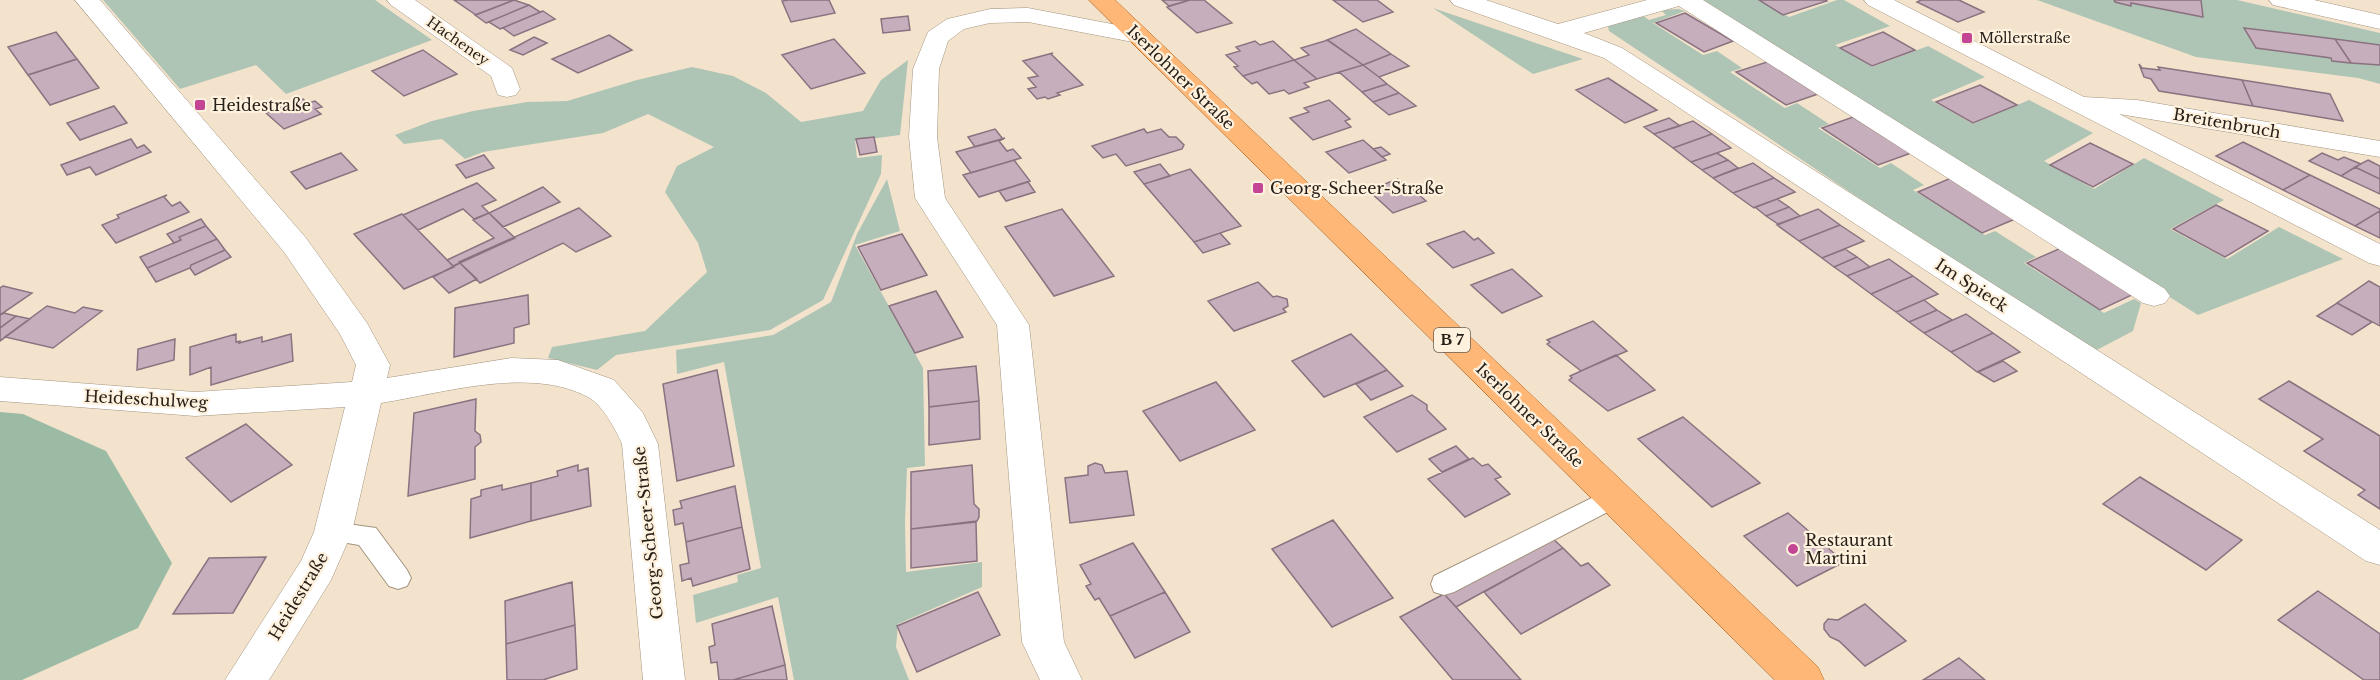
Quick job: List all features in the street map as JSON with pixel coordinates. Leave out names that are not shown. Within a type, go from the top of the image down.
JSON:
[{"type":"main road","name":"Iserlohner Straße","points":[[1101,0],[1803,680]]},
{"type":"street","name":"Heidestraße","points":[[87,0],[288,236],[355,331],[373,365],[364,394],[333,532],[317,568],[246,680]]},
{"type":"street","name":"Hacheney","points":[[399,0],[503,73],[507,89]]},
{"type":"street","name":"Im Spieck","points":[[1462,0],[1613,53],[2380,550]]},
{"type":"street","points":[[1558,32],[1674,0]]},
{"type":"street","points":[[1686,0],[2154,296]]},
{"type":"street","points":[[1876,0],[2380,256]]},
{"type":"street","points":[[2281,0],[2380,22]]},
{"type":"street","points":[[1061,680],[1043,642],[1013,325],[930,198],[923,137],[926,69],[937,37],[957,24],[990,16],[1028,15],[1138,36]]},
{"type":"street","name":"Breitenbruch","points":[[2073,102],[2137,108],[2380,149]]},
{"type":"street","name":"Georg-Scheer-Straße","points":[[364,394],[511,370],[558,372],[603,389],[631,422],[640,444],[664,680]]},
{"type":"street","name":"Heideschulweg","points":[[0,389],[195,404],[364,394]]},
{"type":"lane","points":[[1444,584],[1614,497]]},
{"type":"lane","points":[[333,532],[367,535],[398,578]]},
{"type":"green space","points":[[103,0],[375,0],[432,40],[286,94],[256,65],[180,89]]},
{"type":"green space","points":[[1701,0],[1760,0],[1789,17],[1837,0],[1844,0],[1890,26],[1835,45],[1872,67],[1928,46],[1985,77],[1931,100],[1973,124],[2029,100],[2093,133],[2044,161],[2094,189],[2144,158],[2224,200],[2170,229],[2227,259],[2279,227],[2343,259],[2198,315]]},
{"type":"green space","points":[[2037,0],[2237,0],[2380,33],[2380,84],[2358,78],[2196,57]]},
{"type":"green space","points":[[1433,8],[1583,59],[1533,74]]},
{"type":"green space","points":[[1661,10],[1685,11],[1653,23],[1703,55],[1717,51],[1742,68],[1730,72],[1785,108],[1797,103],[1829,124],[1818,128],[1880,168],[1891,163],[1924,185],[1913,190],[1985,235],[1995,231],[2036,257],[2024,263],[2104,313],[2134,299],[2141,303],[2133,331],[2091,353],[1609,31],[1608,26],[1642,15],[1649,20],[1666,15]]},
{"type":"green space","points":[[908,60],[900,135],[855,141],[857,158],[882,155],[881,174],[823,300],[770,330],[616,355],[597,370],[548,358],[552,347],[645,331],[707,272],[698,243],[665,192],[677,166],[714,147],[648,114],[603,133],[483,152],[465,159],[442,139],[404,144],[395,135],[432,121],[473,111],[527,102],[567,101],[637,80],[692,67],[733,76],[766,93],[801,122],[863,111],[881,80]]},
{"type":"green space","points":[[887,179],[900,231],[855,245],[923,368],[925,466],[907,468],[906,572],[982,562],[982,587],[898,624],[896,647],[909,680],[794,680],[778,597],[696,623],[693,595],[738,582],[737,575],[761,568],[724,362],[677,374],[676,350],[773,335],[831,302],[857,234]]},
{"type":"green space","points":[[0,412],[23,414],[106,451],[172,563],[138,628],[22,680],[0,680]]},
{"type":"building","points":[[454,0],[514,0],[476,15]]},
{"type":"building","points":[[514,0],[529,5],[486,23],[475,15]]},
{"type":"building","points":[[829,0],[835,13],[791,22],[782,1]]},
{"type":"building","points":[[1162,0],[1190,0],[1169,6]]},
{"type":"building","points":[[1190,0],[1204,0],[1232,23],[1197,33],[1167,7]]},
{"type":"building","points":[[1333,0],[1377,0],[1393,12],[1363,22]]},
{"type":"building","points":[[1759,0],[1826,0],[1827,1],[1783,15]]},
{"type":"building","points":[[1921,0],[1959,0],[1984,12],[1958,22],[1917,2]]},
{"type":"building","points":[[2114,0],[2201,0],[2203,17],[2131,3],[2131,6]]},
{"type":"building","points":[[529,5],[540,12],[543,11],[500,29],[489,22],[486,23]]},
{"type":"building","points":[[543,11],[555,19],[514,36],[503,28],[500,29]]},
{"type":"building","points":[[1685,13],[1733,41],[1704,52],[1656,23]]},
{"type":"building","points":[[908,16],[910,30],[883,33],[881,19]]},
{"type":"building","points":[[2244,28],[2335,39],[2351,63],[2332,61],[2331,58],[2256,48]]},
{"type":"building","points":[[1356,29],[1391,54],[1363,65],[1327,40]]},
{"type":"building","points":[[56,32],[77,59],[28,75],[8,47]]},
{"type":"building","points":[[1883,32],[1915,50],[1872,66],[1840,48]]},
{"type":"building","points":[[609,35],[632,50],[578,73],[552,59]]},
{"type":"building","points":[[534,37],[547,43],[523,55],[510,50]]},
{"type":"building","points":[[834,39],[865,73],[811,89],[782,55]]},
{"type":"building","points":[[2335,39],[2380,45],[2380,65],[2351,63]]},
{"type":"building","points":[[1328,40],[1363,65],[1317,79],[1294,60],[1309,55],[1301,48]]},
{"type":"building","points":[[1255,41],[1260,45],[1273,41],[1294,60],[1243,76],[1234,67],[1238,66],[1226,55],[1240,51],[1236,47]]},
{"type":"building","points":[[423,50],[457,74],[404,96],[372,71]]},
{"type":"building","points":[[1053,53],[1051,54],[1083,85],[1057,93],[1060,95],[1048,99],[1045,97],[1037,99],[1028,89],[1036,87],[1028,78],[1038,76],[1023,61]]},
{"type":"building","points":[[1391,54],[1409,66],[1379,77],[1363,65]]},
{"type":"building","points":[[77,59],[99,88],[50,105],[28,75]]},
{"type":"building","points":[[1294,60],[1317,79],[1304,83],[1309,87],[1289,94],[1284,90],[1269,94],[1257,82],[1252,84],[1243,76]]},
{"type":"building","points":[[1767,62],[1818,94],[1786,105],[1736,72]]},
{"type":"building","points":[[2139,64],[2142,68],[2160,70],[2158,67],[2242,80],[2253,106],[2159,91],[2151,79],[2144,77]]},
{"type":"building","points":[[1363,65],[1387,84],[1362,92],[1339,72]]},
{"type":"building","points":[[1608,78],[1657,110],[1625,123],[1576,90]]},
{"type":"building","points":[[2242,80],[2330,94],[2343,121],[2253,106]]},
{"type":"building","points":[[1387,84],[1399,93],[1373,102],[1362,92]]},
{"type":"building","points":[[1980,85],[2017,105],[1973,123],[1936,102]]},
{"type":"building","points":[[1399,93],[1416,106],[1389,115],[1373,102]]},
{"type":"building","points":[[303,99],[308,103],[315,101],[322,107],[315,109],[321,114],[284,129],[266,113]]},
{"type":"building","points":[[1329,100],[1350,119],[1345,121],[1351,127],[1313,140],[1290,118],[1309,112],[1304,108]]},
{"type":"building","points":[[114,106],[127,123],[80,140],[67,123]]},
{"type":"building","points":[[1853,117],[1911,153],[1878,165],[1822,128]]},
{"type":"building","points":[[1669,118],[1680,126],[1654,134],[1644,127]]},
{"type":"building","points":[[1693,121],[1712,134],[1673,148],[1654,134]]},
{"type":"building","points":[[995,129],[1003,139],[975,147],[968,137]]},
{"type":"building","points":[[1144,129],[1147,133],[1161,129],[1169,137],[1176,137],[1184,145],[1182,149],[1126,166],[1116,154],[1103,158],[1092,146]]},
{"type":"building","points":[[1712,134],[1731,148],[1691,162],[1673,148]]},
{"type":"building","points":[[874,137],[877,152],[860,155],[856,139]]},
{"type":"building","points":[[1005,138],[999,141],[1007,151],[1013,149],[1021,158],[971,173],[956,152]]},
{"type":"building","points":[[131,139],[137,148],[144,145],[151,152],[96,175],[90,167],[67,175],[61,165]]},
{"type":"building","points":[[1363,140],[1386,160],[1349,173],[1326,152]]},
{"type":"building","points":[[2243,142],[2310,175],[2283,190],[2216,156]]},
{"type":"building","points":[[2090,143],[2133,164],[2093,187],[2050,165]]},
{"type":"building","points":[[1381,147],[1390,154],[1382,157],[1373,149]]},
{"type":"building","points":[[341,153],[357,170],[306,189],[291,172]]},
{"type":"building","points":[[1717,153],[1728,160],[1702,170],[1691,162]]},
{"type":"building","points":[[2322,153],[2338,160],[2344,157],[2361,164],[2341,176],[2309,161]]},
{"type":"building","points":[[484,155],[494,168],[466,178],[456,165]]},
{"type":"building","points":[[1014,160],[1030,181],[979,197],[963,175]]},
{"type":"building","points":[[1728,160],[1738,168],[1713,178],[1702,170]]},
{"type":"building","points":[[2368,160],[2380,166],[2380,179],[2355,167]]},
{"type":"building","points":[[1753,163],[1774,178],[1733,193],[1713,178]]},
{"type":"building","points":[[1160,164],[1170,176],[1144,184],[1134,172]]},
{"type":"building","points":[[2355,167],[2380,179],[2380,194],[2341,176]]},
{"type":"building","points":[[1190,169],[1241,226],[1194,242],[1144,184]]},
{"type":"building","points":[[2310,175],[2380,211],[2355,226],[2283,190]]},
{"type":"building","points":[[1774,178],[1795,192],[1754,208],[1733,193]]},
{"type":"building","points":[[1951,178],[2015,219],[1982,233],[1918,192]]},
{"type":"building","points":[[1398,179],[1426,201],[1393,213],[1368,190]]},
{"type":"building","points":[[1028,182],[1035,192],[1006,201],[999,191]]},
{"type":"building","points":[[477,183],[496,200],[482,206],[489,213],[474,219],[463,209],[418,230],[403,215]]},
{"type":"building","points":[[543,187],[560,202],[503,227],[489,213]]},
{"type":"building","points":[[167,195],[164,197],[172,206],[180,202],[189,212],[116,243],[102,225],[119,218],[117,215]]},
{"type":"building","points":[[1777,199],[1789,207],[1766,216],[1755,207]]},
{"type":"building","points":[[2216,205],[2268,231],[2225,257],[2173,229]]},
{"type":"building","points":[[1789,207],[1800,216],[1778,224],[1766,216]]},
{"type":"building","points":[[579,208],[611,236],[576,252],[563,243],[480,283],[459,262]]},
{"type":"building","points":[[1062,209],[1114,276],[1054,296],[1005,227]]},
{"type":"building","points":[[1818,209],[1840,225],[1799,241],[1777,225]]},
{"type":"building","points":[[2380,211],[2380,238],[2355,226]]},
{"type":"building","points":[[489,213],[515,238],[453,266],[447,260],[494,238],[473,220]]},
{"type":"building","points":[[402,214],[454,267],[404,289],[354,234]]},
{"type":"building","points":[[201,219],[206,226],[179,237],[181,240],[174,243],[167,234]]},
{"type":"building","points":[[1840,225],[1864,241],[1822,258],[1799,241]]},
{"type":"building","points":[[206,226],[217,239],[147,268],[140,257],[181,240],[179,237]]},
{"type":"building","points":[[1464,231],[1474,240],[1478,238],[1494,253],[1453,268],[1427,244]]},
{"type":"building","points":[[1220,233],[1230,244],[1203,253],[1194,242]]},
{"type":"building","points":[[902,234],[927,275],[881,290],[858,247]]},
{"type":"building","points":[[217,239],[225,250],[191,265],[190,268],[156,282],[147,268]]},
{"type":"building","points":[[2061,248],[2134,294],[2100,310],[2027,263]]},
{"type":"building","points":[[1845,249],[1857,257],[1834,267],[1822,258]]},
{"type":"building","points":[[225,250],[231,257],[195,275],[190,268],[191,265]]},
{"type":"building","points":[[1857,257],[1870,267],[1847,276],[1834,267]]},
{"type":"building","points":[[1889,259],[1913,276],[1871,294],[1847,276]]},
{"type":"building","points":[[460,263],[477,279],[449,293],[433,277]]},
{"type":"building","points":[[1512,269],[1542,296],[1502,313],[1471,285]]},
{"type":"building","points":[[1913,276],[1938,294],[1896,312],[1871,294]]},
{"type":"building","points":[[2369,281],[2380,287],[2380,326],[2337,303]]},
{"type":"building","points":[[1258,282],[1273,297],[1287,299],[1288,306],[1283,309],[1286,312],[1234,331],[1208,301]]},
{"type":"building","points":[[3,286],[32,293],[0,315],[0,288]]},
{"type":"building","points":[[936,291],[963,337],[915,353],[889,306]]},
{"type":"building","points":[[528,295],[529,324],[514,328],[514,343],[454,357],[455,308]]},
{"type":"building","points":[[1924,300],[1937,310],[1909,322],[1896,312]]},
{"type":"building","points":[[2337,303],[2372,322],[2352,335],[2317,316]]},
{"type":"building","points":[[47,306],[75,313],[83,307],[102,311],[53,348],[5,337]]},
{"type":"building","points":[[1937,310],[1952,320],[1924,333],[1909,322]]},
{"type":"building","points":[[4,313],[16,316],[0,328],[0,315]]},
{"type":"building","points":[[1966,314],[1993,333],[1951,352],[1924,333]]},
{"type":"building","points":[[16,316],[30,319],[0,341],[0,328]]},
{"type":"building","points":[[1593,321],[1627,351],[1581,371],[1547,344],[1550,342],[1547,340]]},
{"type":"building","points":[[1993,333],[2020,352],[1977,372],[1951,352]]},
{"type":"building","points":[[236,334],[236,342],[240,341],[239,343],[262,337],[262,342],[291,334],[293,361],[211,385],[211,367],[190,375],[190,347]]},
{"type":"building","points":[[1351,334],[1387,370],[1324,397],[1292,361]]},
{"type":"building","points":[[175,339],[174,360],[137,370],[138,349]]},
{"type":"building","points":[[1616,355],[1655,390],[1608,411],[1569,380],[1572,378],[1570,376]]},
{"type":"building","points":[[2003,361],[2017,371],[1994,382],[1978,372]]},
{"type":"building","points":[[976,366],[979,401],[929,407],[928,371]]},
{"type":"building","points":[[717,370],[734,466],[677,481],[663,384]]},
{"type":"building","points":[[1387,370],[1403,386],[1371,400],[1356,384]]},
{"type":"building","points":[[2289,381],[2380,436],[2380,509],[2358,495],[2365,490],[2304,451],[2323,439],[2259,399]]},
{"type":"building","points":[[1216,382],[1255,430],[1180,461],[1143,411]]},
{"type":"building","points":[[1412,395],[1427,405],[1427,410],[1446,429],[1397,452],[1364,417]]},
{"type":"building","points":[[476,399],[475,431],[480,435],[481,442],[475,447],[475,479],[408,496],[414,413]]},
{"type":"building","points":[[979,401],[980,439],[929,445],[929,407]]},
{"type":"building","points":[[1683,417],[1760,483],[1712,507],[1638,439]]},
{"type":"building","points":[[246,424],[292,465],[231,502],[186,458]]},
{"type":"building","points":[[1456,446],[1469,459],[1442,472],[1429,459]]},
{"type":"building","points":[[1473,458],[1482,466],[1488,464],[1501,477],[1495,479],[1510,494],[1465,517],[1428,479]]},
{"type":"building","points":[[1095,463],[1102,465],[1105,473],[1127,471],[1134,515],[1070,523],[1065,478],[1088,475],[1088,466]]},
{"type":"building","points":[[578,465],[578,471],[588,468],[591,506],[531,521],[531,483],[558,476],[557,471]]},
{"type":"building","points":[[972,465],[974,504],[979,509],[977,521],[911,529],[911,472]]},
{"type":"building","points":[[2140,477],[2242,540],[2206,570],[2103,504]]},
{"type":"building","points":[[531,483],[531,521],[470,538],[471,499],[481,496],[481,490],[502,485],[502,490]]},
{"type":"building","points":[[735,486],[742,527],[686,542],[683,523],[675,525],[673,510],[682,508],[680,501]]},
{"type":"building","name":"Restaurant Martini","points":[[1788,513],[1844,562],[1797,586],[1744,536]]},
{"type":"building","points":[[1333,520],[1393,598],[1332,627],[1272,549]]},
{"type":"building","points":[[976,522],[977,561],[911,568],[911,529]]},
{"type":"building","points":[[742,527],[750,569],[693,586],[691,578],[682,581],[680,565],[689,563],[686,542]]},
{"type":"building","points":[[1551,537],[1563,548],[1456,607],[1444,594]]},
{"type":"building","points":[[1133,543],[1165,592],[1110,616],[1099,598],[1095,600],[1086,586],[1091,584],[1080,565]]},
{"type":"building","points":[[1563,548],[1581,566],[1588,563],[1610,585],[1521,634],[1484,592]]},
{"type":"building","points":[[266,557],[233,613],[173,614],[209,558]]},
{"type":"building","points":[[572,582],[575,625],[506,644],[505,601]]},
{"type":"building","points":[[2318,591],[2380,634],[2380,680],[2364,680],[2278,620]]},
{"type":"building","points":[[978,592],[1000,635],[917,672],[897,626]]},
{"type":"building","points":[[1165,592],[1190,632],[1135,658],[1110,616]]},
{"type":"building","points":[[1444,594],[1521,680],[1453,680],[1400,617]]},
{"type":"building","points":[[1865,604],[1906,641],[1865,666],[1839,641],[1830,637],[1824,629],[1824,624],[1828,619],[1838,620]]},
{"type":"building","points":[[772,606],[785,665],[733,680],[719,680],[717,662],[711,663],[709,647],[715,645],[712,624]]},
{"type":"building","points":[[575,625],[577,669],[543,680],[507,680],[506,644]]},
{"type":"building","points":[[1959,658],[1985,680],[1923,680]]},
{"type":"building","points":[[785,665],[787,680],[733,680]]},
{"type":"place","name":"Möllerstraße","points":[[1967,38]]},
{"type":"place","name":"Heidestraße","points":[[200,105]]},
{"type":"place","name":"Georg-Scheer-Straße","points":[[1258,188]]},
{"type":"place","name":"Restaurant Martini","points":[[1793,549]]}]
